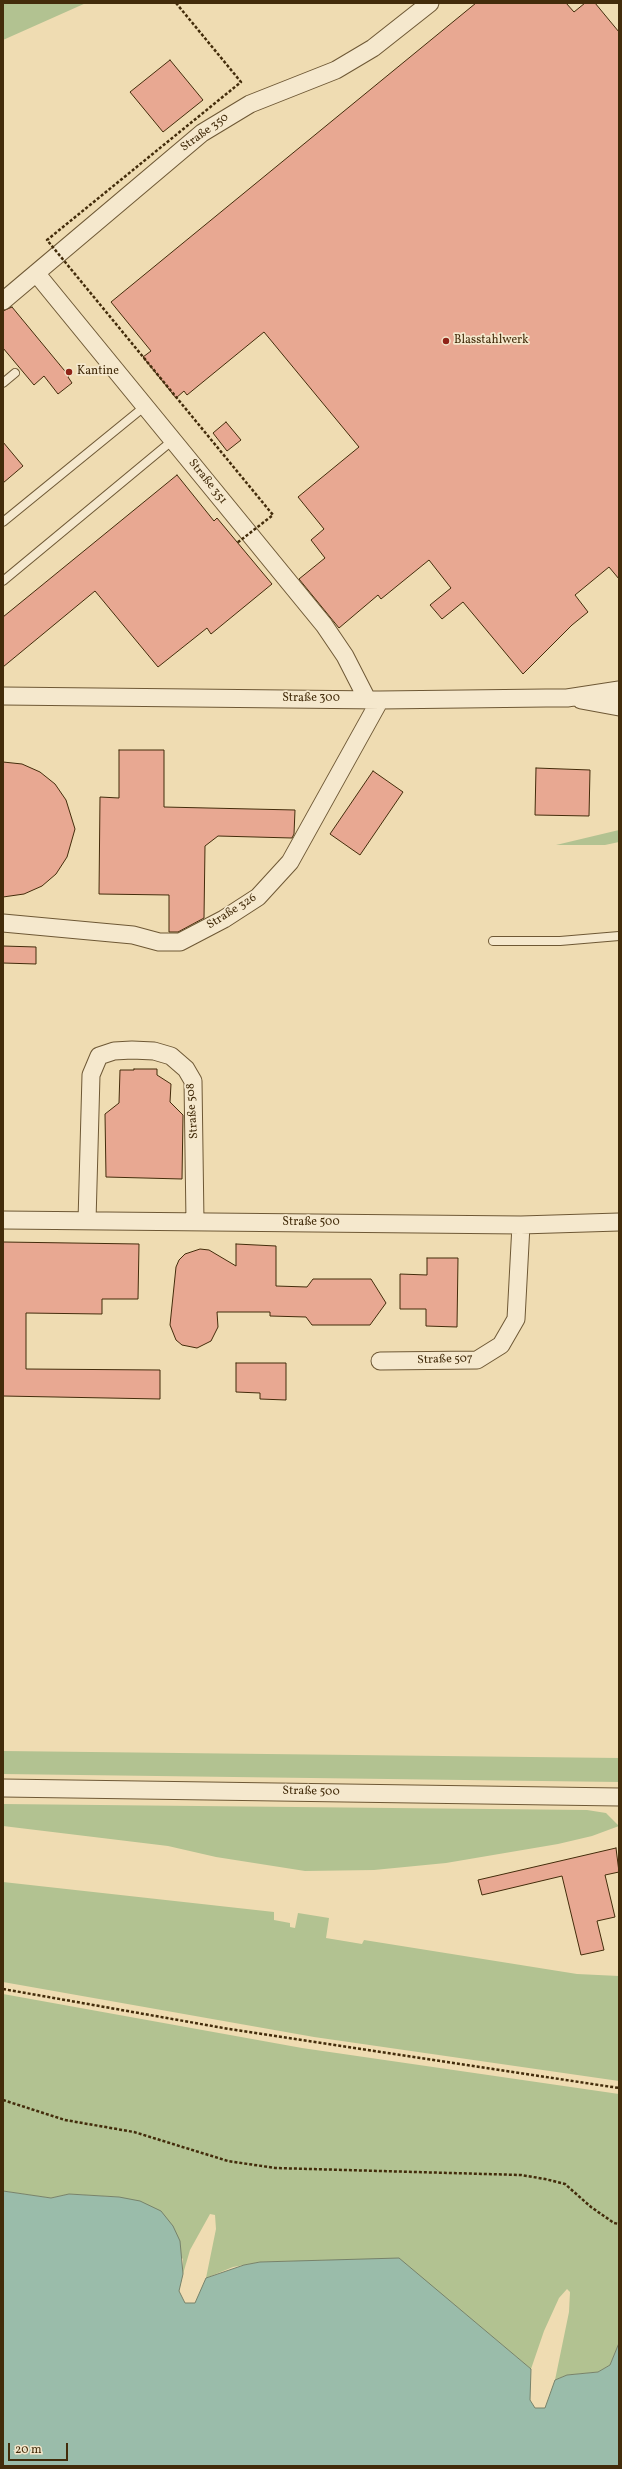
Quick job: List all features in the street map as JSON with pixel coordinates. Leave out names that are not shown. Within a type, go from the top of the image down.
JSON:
[{"type":"street","name":"Straße 350","points":[[3,301],[86,228],[202,133],[250,104],[336,70],[373,48],[430,3]]},
{"type":"street","name":"Straße 351","points":[[36,273],[324,625],[374,699]]},
{"type":"street","name":"Straße 300","points":[[3,696],[374,699],[568,698],[619,690]]},
{"type":"street","points":[[568,698],[619,707]]},
{"type":"street","name":"Straße 326","points":[[3,924],[133,935],[159,942],[180,942],[224,919],[258,897],[290,862],[374,699]]},
{"type":"street","name":"Straße 508","points":[[86,1222],[91,1076],[99,1056],[114,1050],[132,1050],[171,1056],[186,1069],[193,1081],[194,1222]]},
{"type":"street","name":"Straße 500","points":[[3,1220],[86,1222],[522,1225],[619,1222]]},
{"type":"street","name":"Straße 507","points":[[380,1361],[477,1360],[501,1345],[516,1319],[522,1225]]},
{"type":"street","name":"Straße 500","points":[[3,1788],[619,1797]]},
{"type":"lane","points":[[3,383],[15,373]]},
{"type":"lane","points":[[3,522],[144,406]]},
{"type":"lane","points":[[3,581],[173,440]]},
{"type":"lane","points":[[493,940],[560,941],[619,936]]},
{"type":"path","points":[[176,3],[241,82],[47,240],[273,515],[237,543]]},
{"type":"path","points":[[3,1989],[229,2029],[619,2088]]},
{"type":"path","points":[[3,2100],[65,2120],[134,2132],[228,2161],[275,2168],[522,2175],[545,2179],[565,2184],[591,2207],[614,2223],[619,2224]]},
{"type":"green space","points":[[3,3],[86,3],[3,40]]},
{"type":"green space","points":[[619,830],[619,842],[605,845],[556,845]]},
{"type":"green space","points":[[3,1751],[619,1758],[619,1782],[3,1774]]},
{"type":"green space","points":[[3,1804],[587,1810],[606,1813],[619,1826],[592,1836],[558,1844],[446,1863],[374,1870],[305,1871],[216,1857],[168,1846],[3,1826]]},
{"type":"green space","points":[[3,1882],[274,1912],[274,1920],[290,1923],[290,1927],[295,1928],[298,1913],[329,1918],[326,1938],[362,1944],[364,1940],[577,1974],[619,1976],[619,2081],[314,2037],[3,1982]]},
{"type":"green space","points":[[3,1994],[302,2048],[619,2094],[619,2343],[610,2365],[598,2372],[567,2375],[555,2380],[569,2312],[570,2292],[567,2289],[559,2298],[544,2331],[531,2369],[399,2259],[260,2262],[233,2267],[206,2278],[216,2229],[215,2215],[210,2214],[190,2250],[183,2274],[183,2259],[119,2197],[69,2194],[51,2198],[3,2191]]},
{"type":"shaded area","points":[[3,2191],[51,2198],[69,2194],[119,2197],[140,2201],[161,2211],[173,2226],[180,2241],[183,2274],[179,2291],[185,2303],[195,2303],[206,2278],[244,2265],[260,2262],[399,2258],[531,2369],[530,2400],[535,2408],[545,2408],[555,2380],[567,2375],[598,2372],[610,2365],[619,2343],[619,2466],[3,2466]]},
{"type":"building","name":"Blasstahlwerk","points":[[476,3],[566,3],[574,12],[585,3],[595,3],[619,32],[619,579],[609,567],[575,595],[588,612],[572,625],[523,674],[463,602],[442,619],[430,605],[451,588],[429,560],[381,599],[378,595],[339,628],[299,579],[325,558],[311,540],[324,529],[298,497],[359,447],[264,332],[187,395],[184,391],[176,398],[143,357],[151,351],[111,302]]},
{"type":"building","points":[[170,60],[203,100],[163,132],[130,92]]},
{"type":"building","points":[[12,307],[69,376],[68,377],[72,383],[58,394],[44,376],[34,385],[3,348],[3,311]]},
{"type":"building","points":[[226,422],[241,440],[227,451],[213,433]]},
{"type":"building","points":[[3,442],[23,466],[3,483]]},
{"type":"building","points":[[177,475],[214,521],[217,518],[272,584],[211,634],[207,628],[158,667],[95,591],[3,667],[3,617]]},
{"type":"building","points":[[119,750],[164,750],[164,807],[295,810],[294,834],[292,838],[218,836],[205,846],[204,918],[178,932],[169,932],[169,895],[99,894],[100,797],[119,798]]},
{"type":"building","points":[[3,762],[22,764],[40,772],[55,784],[66,800],[75,829],[67,857],[56,874],[42,886],[24,894],[3,897]]},
{"type":"building","points":[[536,768],[590,770],[589,816],[535,815]]},
{"type":"building","points":[[373,771],[403,792],[360,855],[330,834]]},
{"type":"building","points":[[3,946],[36,947],[36,964],[3,963]]},
{"type":"building","points":[[157,1069],[157,1075],[171,1084],[170,1102],[183,1115],[182,1179],[106,1177],[105,1114],[119,1103],[120,1070]]},
{"type":"building","points":[[3,1242],[139,1244],[138,1299],[102,1299],[102,1314],[26,1313],[26,1369],[160,1370],[160,1399],[3,1396]]},
{"type":"building","points":[[236,1244],[276,1246],[276,1286],[307,1287],[313,1279],[371,1279],[386,1303],[370,1325],[312,1325],[306,1317],[270,1316],[270,1312],[217,1312],[218,1327],[211,1341],[197,1348],[182,1345],[176,1340],[170,1325],[176,1267],[179,1260],[185,1254],[200,1249],[209,1250],[236,1266]]},
{"type":"building","points":[[427,1258],[458,1258],[457,1327],[426,1326],[426,1309],[400,1309],[400,1274],[427,1275]]},
{"type":"building","points":[[236,1363],[286,1363],[286,1400],[260,1399],[260,1393],[236,1392]]},
{"type":"building","points":[[616,1848],[619,1872],[605,1875],[615,1917],[597,1921],[604,1950],[581,1955],[562,1876],[482,1895],[478,1880]]},
{"type":"place","name":"Blasstahlwerk","points":[[446,341]]},
{"type":"place","name":"Kantine","points":[[69,372]]}]
